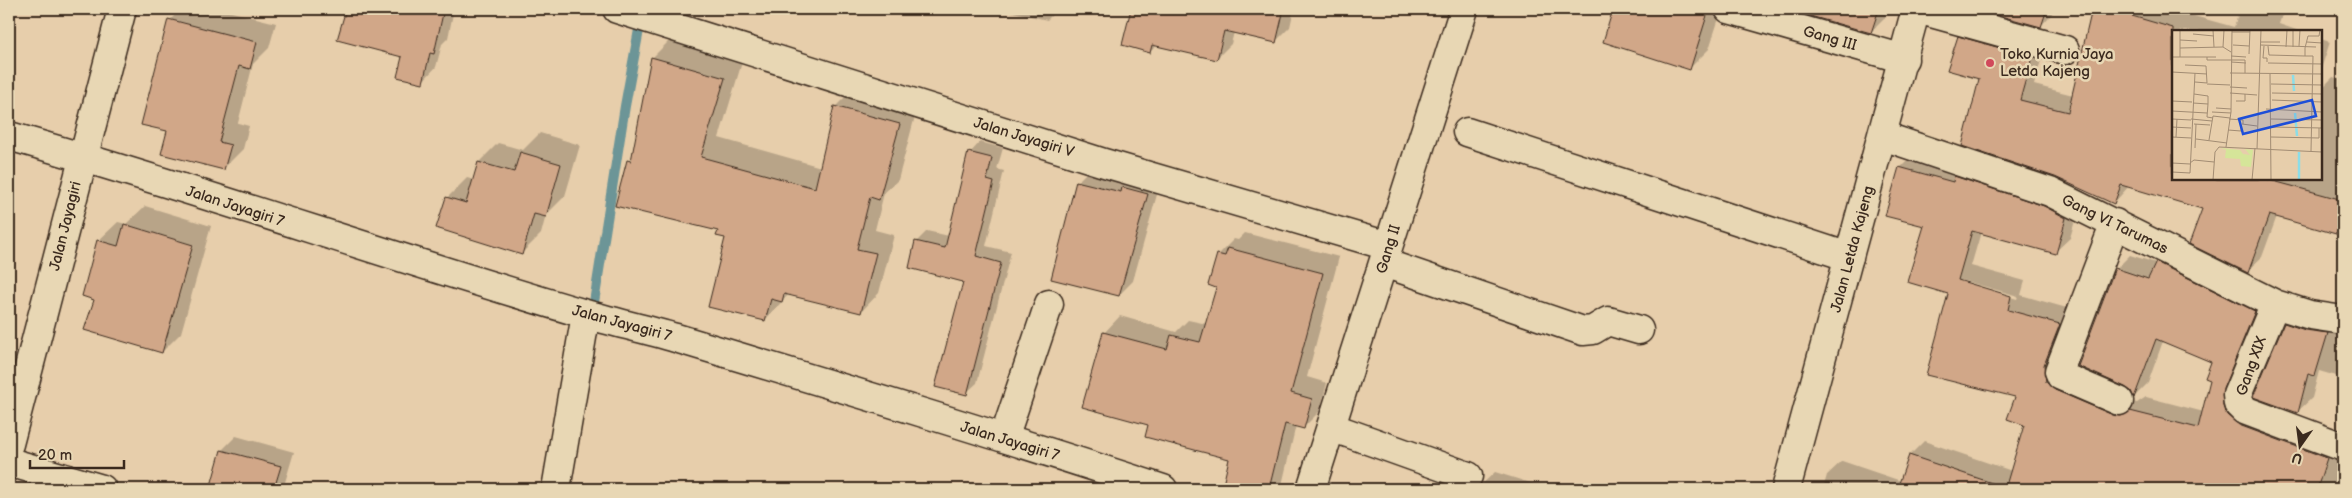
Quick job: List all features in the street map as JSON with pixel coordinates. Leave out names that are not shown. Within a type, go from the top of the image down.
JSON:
[{"type":"street","name":"Jalan Jayagiri","points":[[9,444],[82,157],[122,9]]},
{"type":"street","name":"Jalan Jayagiri V","points":[[617,9],[661,21],[1386,254],[1583,331],[1593,330],[1608,321],[1639,330]]},
{"type":"street","name":"Gang III","points":[[1728,9],[1904,59]]},
{"type":"street","name":"Jalan Letda Kajeng","points":[[1786,489],[1916,9]]},
{"type":"street","points":[[1916,9],[2065,50]]},
{"type":"street","name":"Gang II","points":[[1311,489],[1386,254],[1457,11]]},
{"type":"street","points":[[1467,132],[1850,257]]},
{"type":"street","name":"Jalan Jayagiri 7","points":[[9,136],[587,314],[1004,438],[1162,489]]},
{"type":"street","name":"Gang VI Tarumas","points":[[1882,136],[2050,192],[2275,304],[2310,316],[2336,321],[2343,320]]},
{"type":"street","points":[[2115,223],[2059,371],[2061,376],[2119,401]]},
{"type":"street","points":[[1004,438],[1049,304]]},
{"type":"street","name":"Gang XIX","points":[[2275,304],[2237,395],[2238,404],[2244,410],[2343,447]]},
{"type":"street","points":[[556,489],[587,314]]},
{"type":"street","points":[[1331,427],[1468,476]]},
{"type":"street","points":[[9,462],[102,489]]},
{"type":"building","points":[[346,9],[444,9],[434,54],[430,53],[423,83],[397,77],[402,57],[337,40]]},
{"type":"building","points":[[1131,9],[1154,9],[1173,14],[1173,9],[1284,9],[1276,43],[1224,31],[1217,60],[1152,45],[1150,53],[1122,45]]},
{"type":"building","points":[[1613,9],[1709,9],[1690,70],[1603,42]]},
{"type":"building","points":[[1785,9],[1879,9],[1871,33]]},
{"type":"building","points":[[1975,9],[2047,9],[2041,27]]},
{"type":"building","points":[[2092,9],[2134,9],[2132,16],[2173,28],[2172,180],[2270,180],[2343,200],[2343,236],[2269,215],[2248,273],[2189,244],[2202,209],[2121,185],[2114,204],[2055,177],[1962,146],[1979,79],[1947,70],[1958,36],[2032,57],[2020,100],[2068,112]]},
{"type":"building","points":[[168,19],[257,42],[250,69],[239,66],[219,142],[231,145],[224,170],[161,154],[167,131],[141,125]]},
{"type":"building","points":[[651,57],[725,78],[701,157],[815,188],[834,106],[900,124],[879,200],[870,197],[857,249],[876,253],[861,313],[784,294],[782,302],[771,299],[765,321],[708,307],[725,238],[716,236],[718,231],[615,206],[627,160],[631,161]]},
{"type":"building","points":[[520,152],[561,164],[546,217],[534,214],[522,255],[436,228],[446,197],[466,203],[478,162],[514,172]]},
{"type":"building","points":[[968,152],[992,158],[987,180],[994,182],[976,256],[1001,263],[967,395],[935,387],[963,282],[909,268],[915,241],[945,248]]},
{"type":"building","points":[[1899,167],[1953,182],[1954,176],[2044,206],[2066,218],[2056,254],[1972,231],[1958,280],[2011,296],[2008,310],[2060,324],[2044,365],[2046,382],[2055,390],[2113,415],[2121,416],[2130,411],[2198,428],[2210,380],[2205,378],[2211,362],[2156,339],[2134,398],[2131,391],[2125,387],[2078,366],[2115,268],[2148,279],[2156,262],[2255,311],[2223,389],[2223,406],[2227,415],[2239,425],[2327,458],[2317,489],[2005,489],[2024,425],[2007,419],[2015,397],[1926,375],[1948,294],[1907,282],[1924,226],[1885,216]]},
{"type":"building","points":[[1076,181],[1121,192],[1122,187],[1148,194],[1119,296],[1051,279]]},
{"type":"building","points":[[124,224],[193,245],[162,353],[84,330],[94,300],[82,296],[97,240],[118,246]]},
{"type":"building","points":[[1228,248],[1323,273],[1291,393],[1312,399],[1304,429],[1285,424],[1269,489],[1222,489],[1229,459],[1145,437],[1148,425],[1082,407],[1103,332],[1167,349],[1171,335],[1200,342],[1216,288],[1208,285],[1217,254],[1225,256]]},
{"type":"building","points":[[2284,323],[2305,330],[2328,333],[2315,376],[2308,374],[2298,413],[2253,397]]},
{"type":"building","points":[[221,450],[281,466],[274,489],[210,489]]},
{"type":"building","points":[[1909,455],[1998,485],[1997,489],[1897,489]]},
{"type":"waterway","points":[[592,315],[625,106],[641,19]]},
{"type":"place","name":"Toko Kurnia Jaya Letda Kajeng","points":[[1990,63]]}]
